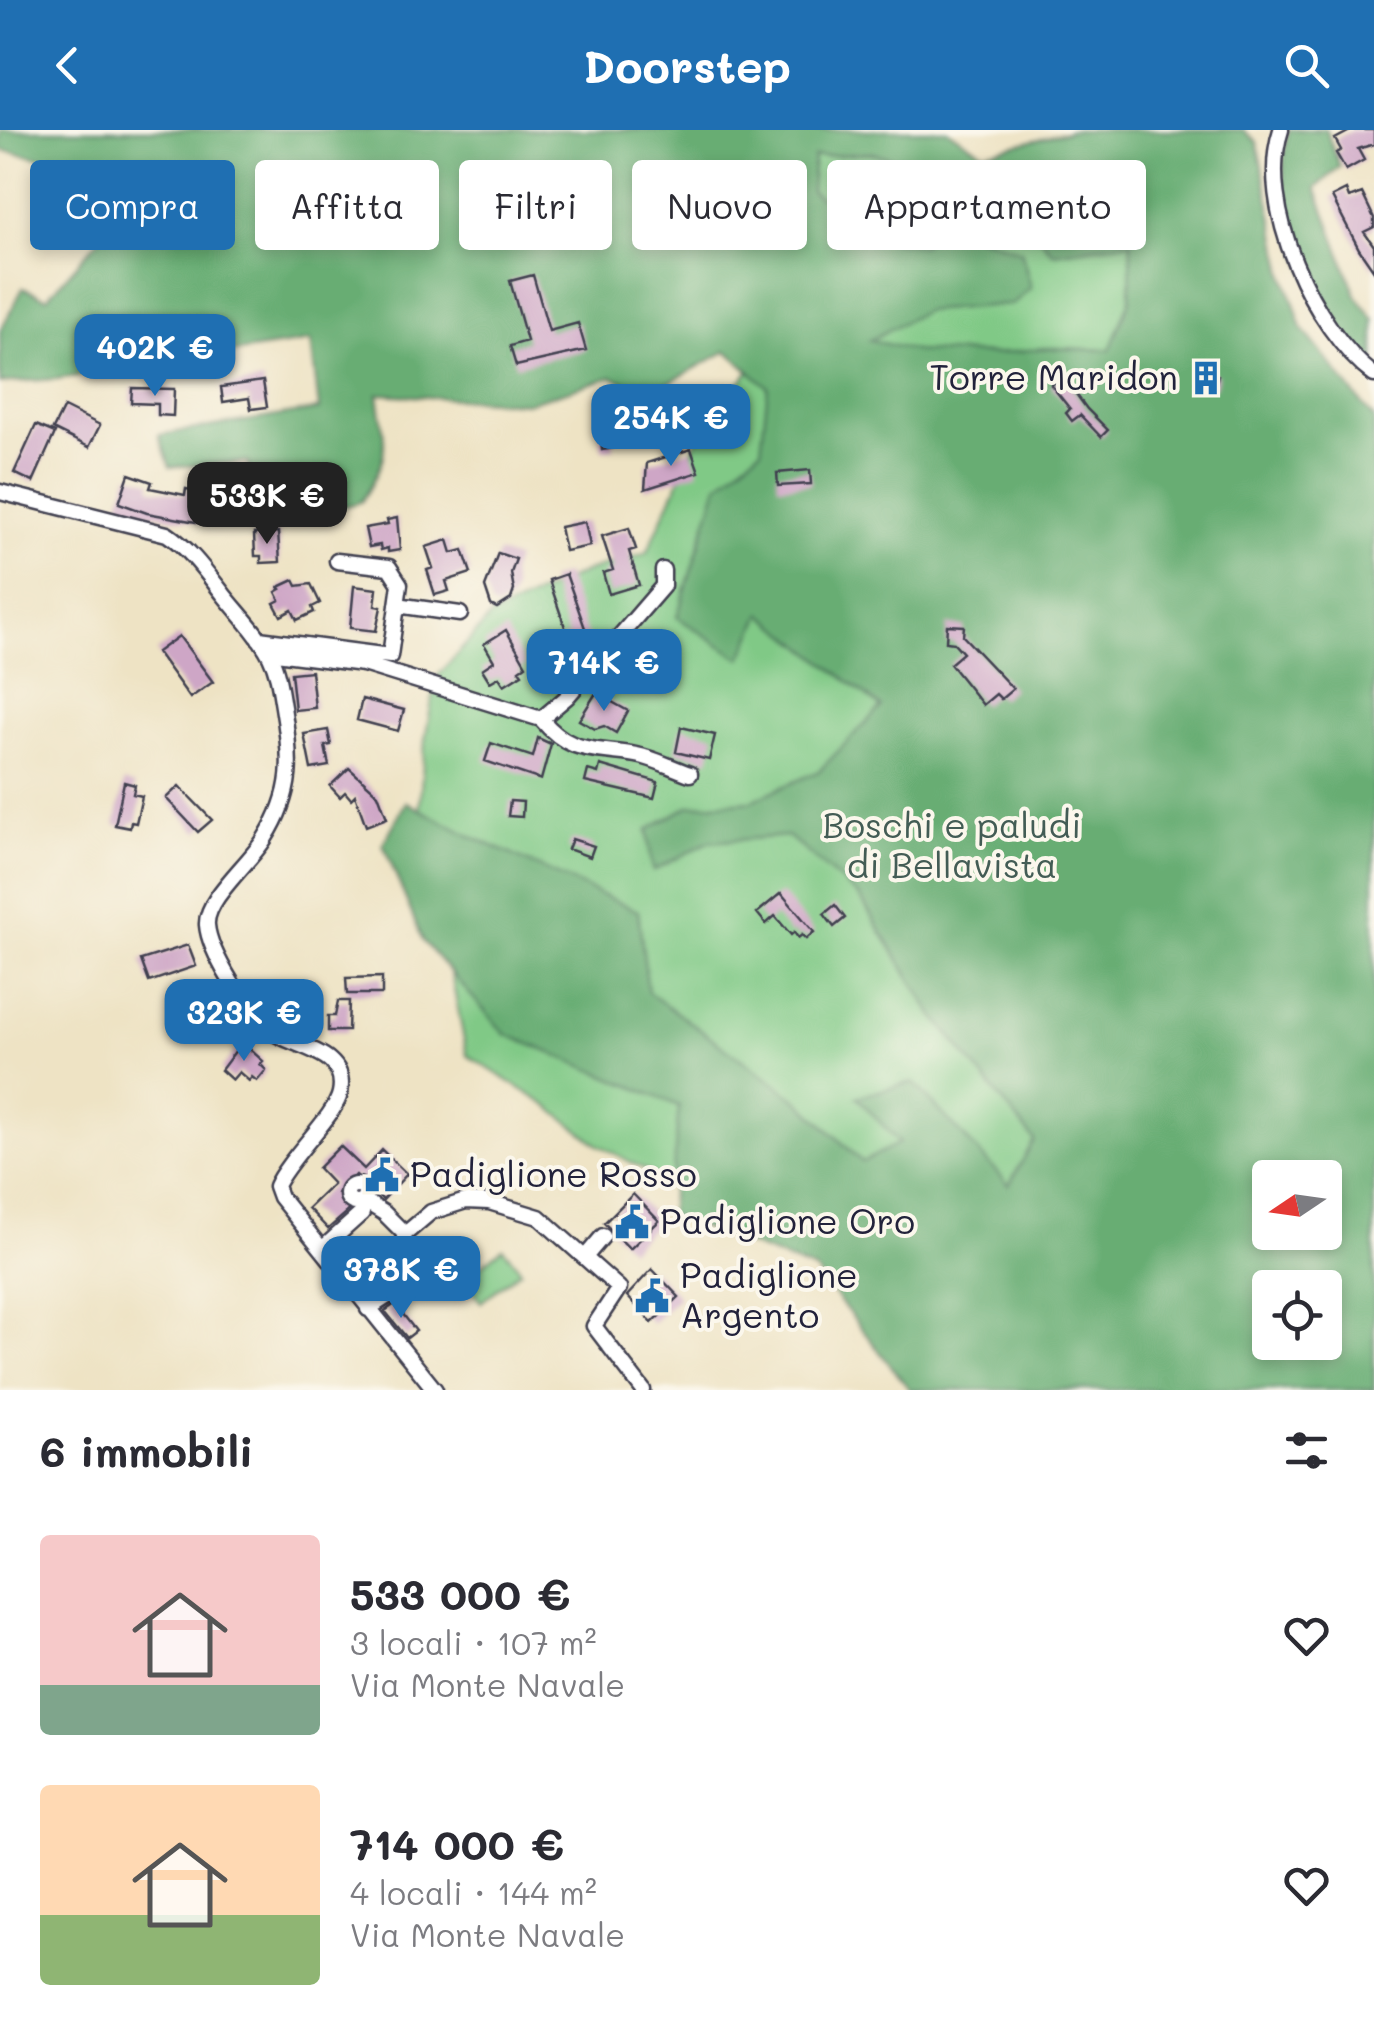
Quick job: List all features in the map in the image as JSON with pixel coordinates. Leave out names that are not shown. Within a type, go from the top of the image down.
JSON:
[{"type":"street","points":[[1281,130],[1276,144],[1276,186],[1298,275],[1344,345],[1374,375]]},
{"type":"street","points":[[0,492],[167,534],[187,547],[268,652],[277,673],[290,774],[283,805],[265,839],[212,905],[206,919],[209,941],[240,994],[266,1028],[335,1063],[342,1077],[340,1097],[276,1186],[280,1197],[436,1390]]},
{"type":"street","points":[[259,639],[390,656],[400,584],[390,568],[337,561]]},
{"type":"street","points":[[540,719],[567,697],[663,586],[664,570]]},
{"type":"street","points":[[397,604],[460,614]]},
{"type":"street","points":[[268,652],[363,664],[540,719],[554,735],[572,746],[638,755],[690,774]]},
{"type":"street","points":[[322,1249],[362,1213],[363,1200],[384,1213],[405,1234]]},
{"type":"street","points":[[368,1309],[388,1296],[405,1234],[431,1212],[475,1200],[539,1217],[619,1288],[594,1326],[643,1390]]},
{"type":"street","points":[[586,1256],[603,1236]]},
{"type":"green space","name":"Boschi e paludi di Bellavista","points":[[0,130],[947,130],[984,153],[1073,130],[1243,130],[1257,142],[1284,273],[1302,328],[1374,419],[1374,1390],[910,1390],[815,1270],[669,1215],[679,1106],[505,1034],[423,941],[383,844],[406,802],[468,835],[638,911],[648,992],[799,1101],[862,1162],[899,1143],[857,1097],[913,1082],[1009,1185],[1034,1140],[933,1015],[860,897],[788,836],[708,842],[653,871],[647,830],[689,806],[751,801],[819,771],[881,707],[762,614],[741,659],[677,617],[718,485],[761,449],[768,387],[727,351],[650,393],[612,377],[527,403],[378,394],[384,450],[378,472],[361,502],[331,510],[256,494],[247,462],[170,467],[159,435],[319,409],[311,341],[57,379],[0,383],[0,331],[23,288],[47,298],[89,250],[235,250],[235,160],[52,160],[0,150]],"holes":[[[871,153],[899,160],[1146,160],[1146,250],[1131,250],[1130,300],[1110,350],[1045,348],[996,354],[915,351],[870,340],[925,311],[1013,304],[1031,287],[1018,250],[827,250],[827,202],[811,191],[814,157]]]},
{"type":"green space","points":[[1289,130],[1326,130],[1340,167],[1316,188],[1356,295],[1374,319],[1374,362],[1331,318],[1300,257],[1284,191]]},
{"type":"green space","name":"Boschi e paludi di Bellavista","points":[[870,153],[899,160],[827,160],[827,203],[810,191],[814,157]]},
{"type":"green space","name":"Boschi e paludi di Bellavista","points":[[871,250],[934,250],[1031,287],[1018,250],[1131,250],[1130,300],[1111,350],[1056,348],[1234,517],[1337,1160],[1252,1160],[1252,1250],[1342,1250],[1342,1190],[1374,1390],[805,1253],[598,1145],[548,1106],[467,1055],[419,813],[425,740],[436,678],[491,616],[587,571],[647,553],[702,429],[749,371],[802,279]]},
{"type":"green space","points":[[503,1248],[521,1270],[481,1302],[463,1280]]},
{"type":"building","points":[[1352,130],[1374,130],[1374,144],[1358,149],[1364,160],[1346,170],[1336,153],[1341,150],[1335,139]]},
{"type":"building","points":[[1346,190],[1349,198],[1362,193],[1374,218],[1374,227],[1364,232],[1374,246],[1374,271],[1332,197]]},
{"type":"building","points":[[533,275],[549,331],[578,323],[586,350],[516,366],[510,346],[527,341],[510,281]]},
{"type":"building","name":"Torre Maridon","points":[[1198,369],[1218,375],[1215,388],[1195,382]]},
{"type":"building","points":[[1062,375],[1108,430],[1101,437],[1080,415],[1072,421],[1066,413],[1070,409],[1051,385]]},
{"type":"building","points":[[263,381],[267,407],[251,409],[249,398],[223,402],[221,387]]},
{"type":"building","points":[[132,388],[174,389],[173,416],[158,415],[158,404],[131,403]]},
{"type":"building","points":[[64,407],[100,425],[89,447],[53,429]]},
{"type":"building","points":[[646,412],[649,423],[612,434],[614,448],[602,450],[599,420],[610,418],[610,422]]},
{"type":"building","points":[[36,425],[55,433],[33,482],[14,473]]},
{"type":"building","points":[[691,449],[699,472],[645,489],[647,463]]},
{"type":"building","points":[[810,470],[811,484],[778,486],[777,473]]},
{"type":"building","points":[[129,474],[152,482],[150,488],[185,495],[186,489],[226,501],[224,513],[209,511],[207,524],[147,513],[119,503]]},
{"type":"building","points":[[397,518],[400,550],[388,552],[388,548],[381,550],[380,545],[369,547],[365,528],[388,524],[387,520]]},
{"type":"building","points":[[585,522],[590,546],[565,551],[560,527]]},
{"type":"building","points":[[629,528],[636,549],[629,551],[639,585],[609,594],[603,573],[613,570],[602,536]]},
{"type":"building","points":[[278,532],[280,562],[261,563],[261,556],[255,556],[254,534]]},
{"type":"building","points":[[448,540],[452,553],[463,550],[471,573],[446,581],[449,591],[435,595],[427,570],[433,568],[426,547]]},
{"type":"building","points":[[498,553],[516,559],[511,573],[511,599],[497,608],[491,605],[485,587]]},
{"type":"building","points":[[566,574],[593,651],[565,661],[564,657],[558,659],[552,642],[568,636],[549,580]]},
{"type":"building","points":[[294,580],[297,586],[311,584],[320,603],[312,607],[314,612],[297,620],[292,610],[281,616],[274,603],[280,600],[276,592],[279,587]]},
{"type":"building","points":[[354,586],[377,589],[375,606],[381,607],[376,631],[350,628]]},
{"type":"building","points":[[947,625],[964,626],[963,636],[1013,689],[1001,699],[996,694],[983,705],[950,664],[963,653],[954,643],[946,642]]},
{"type":"building","points":[[506,630],[526,665],[519,670],[522,674],[504,685],[499,677],[490,682],[482,669],[494,661],[484,644]]},
{"type":"building","points":[[179,636],[213,682],[190,698],[157,652]]},
{"type":"building","points":[[311,671],[315,708],[295,710],[291,673]]},
{"type":"building","points":[[596,693],[628,711],[616,733],[604,726],[595,729],[579,720]]},
{"type":"building","points":[[362,699],[404,710],[398,731],[357,720]]},
{"type":"building","points":[[681,727],[715,735],[709,760],[676,752]]},
{"type":"building","points":[[328,730],[331,745],[325,746],[329,766],[311,769],[304,734]]},
{"type":"building","points":[[538,738],[551,744],[541,780],[485,761],[491,743],[533,757]]},
{"type":"building","points":[[600,765],[658,782],[654,798],[585,782],[588,770],[598,773]]},
{"type":"building","points":[[349,768],[378,794],[387,818],[366,826],[355,795],[351,799],[345,792],[340,797],[330,786]]},
{"type":"building","points":[[124,782],[135,785],[133,794],[142,796],[136,823],[131,822],[130,828],[115,825]]},
{"type":"building","points":[[179,786],[212,820],[198,832],[166,798]]},
{"type":"building","points":[[510,801],[523,802],[522,817],[508,816]]},
{"type":"building","points":[[572,839],[594,846],[590,857],[568,849]]},
{"type":"building","points":[[781,893],[814,932],[806,939],[802,935],[798,938],[794,932],[791,935],[775,916],[766,924],[757,913]]},
{"type":"building","points":[[835,905],[845,918],[834,927],[824,914]]},
{"type":"building","points":[[188,945],[196,966],[149,982],[141,960]]},
{"type":"building","points":[[382,977],[382,994],[347,994],[346,978]]},
{"type":"building","points":[[338,1001],[349,1001],[348,1031],[328,1031],[328,1016],[335,1016]]},
{"type":"building","points":[[242,1042],[263,1061],[260,1064],[266,1070],[257,1081],[252,1077],[249,1081],[239,1072],[232,1080],[221,1070]]},
{"type":"building","points":[[340,1146],[364,1169],[382,1150],[407,1174],[383,1200],[356,1175],[338,1193],[352,1208],[328,1229],[308,1208],[333,1184],[318,1168]]},
{"type":"building","name":"Padiglione Oro","points":[[633,1194],[659,1221],[630,1249],[604,1223]]},
{"type":"building","name":"Padiglione Argento","points":[[652,1269],[679,1297],[652,1323],[627,1296]]},
{"type":"building","points":[[395,1304],[416,1331],[407,1338],[385,1311]]},
{"type":"place","name":"Torre Maridon","points":[[1206,378]]},
{"type":"place","name":"Padiglione Rosso","points":[[382,1175]]},
{"type":"place","name":"Padiglione Oro","points":[[632,1222]]},
{"type":"place","name":"Padiglione Argento","points":[[652,1296]]}]
